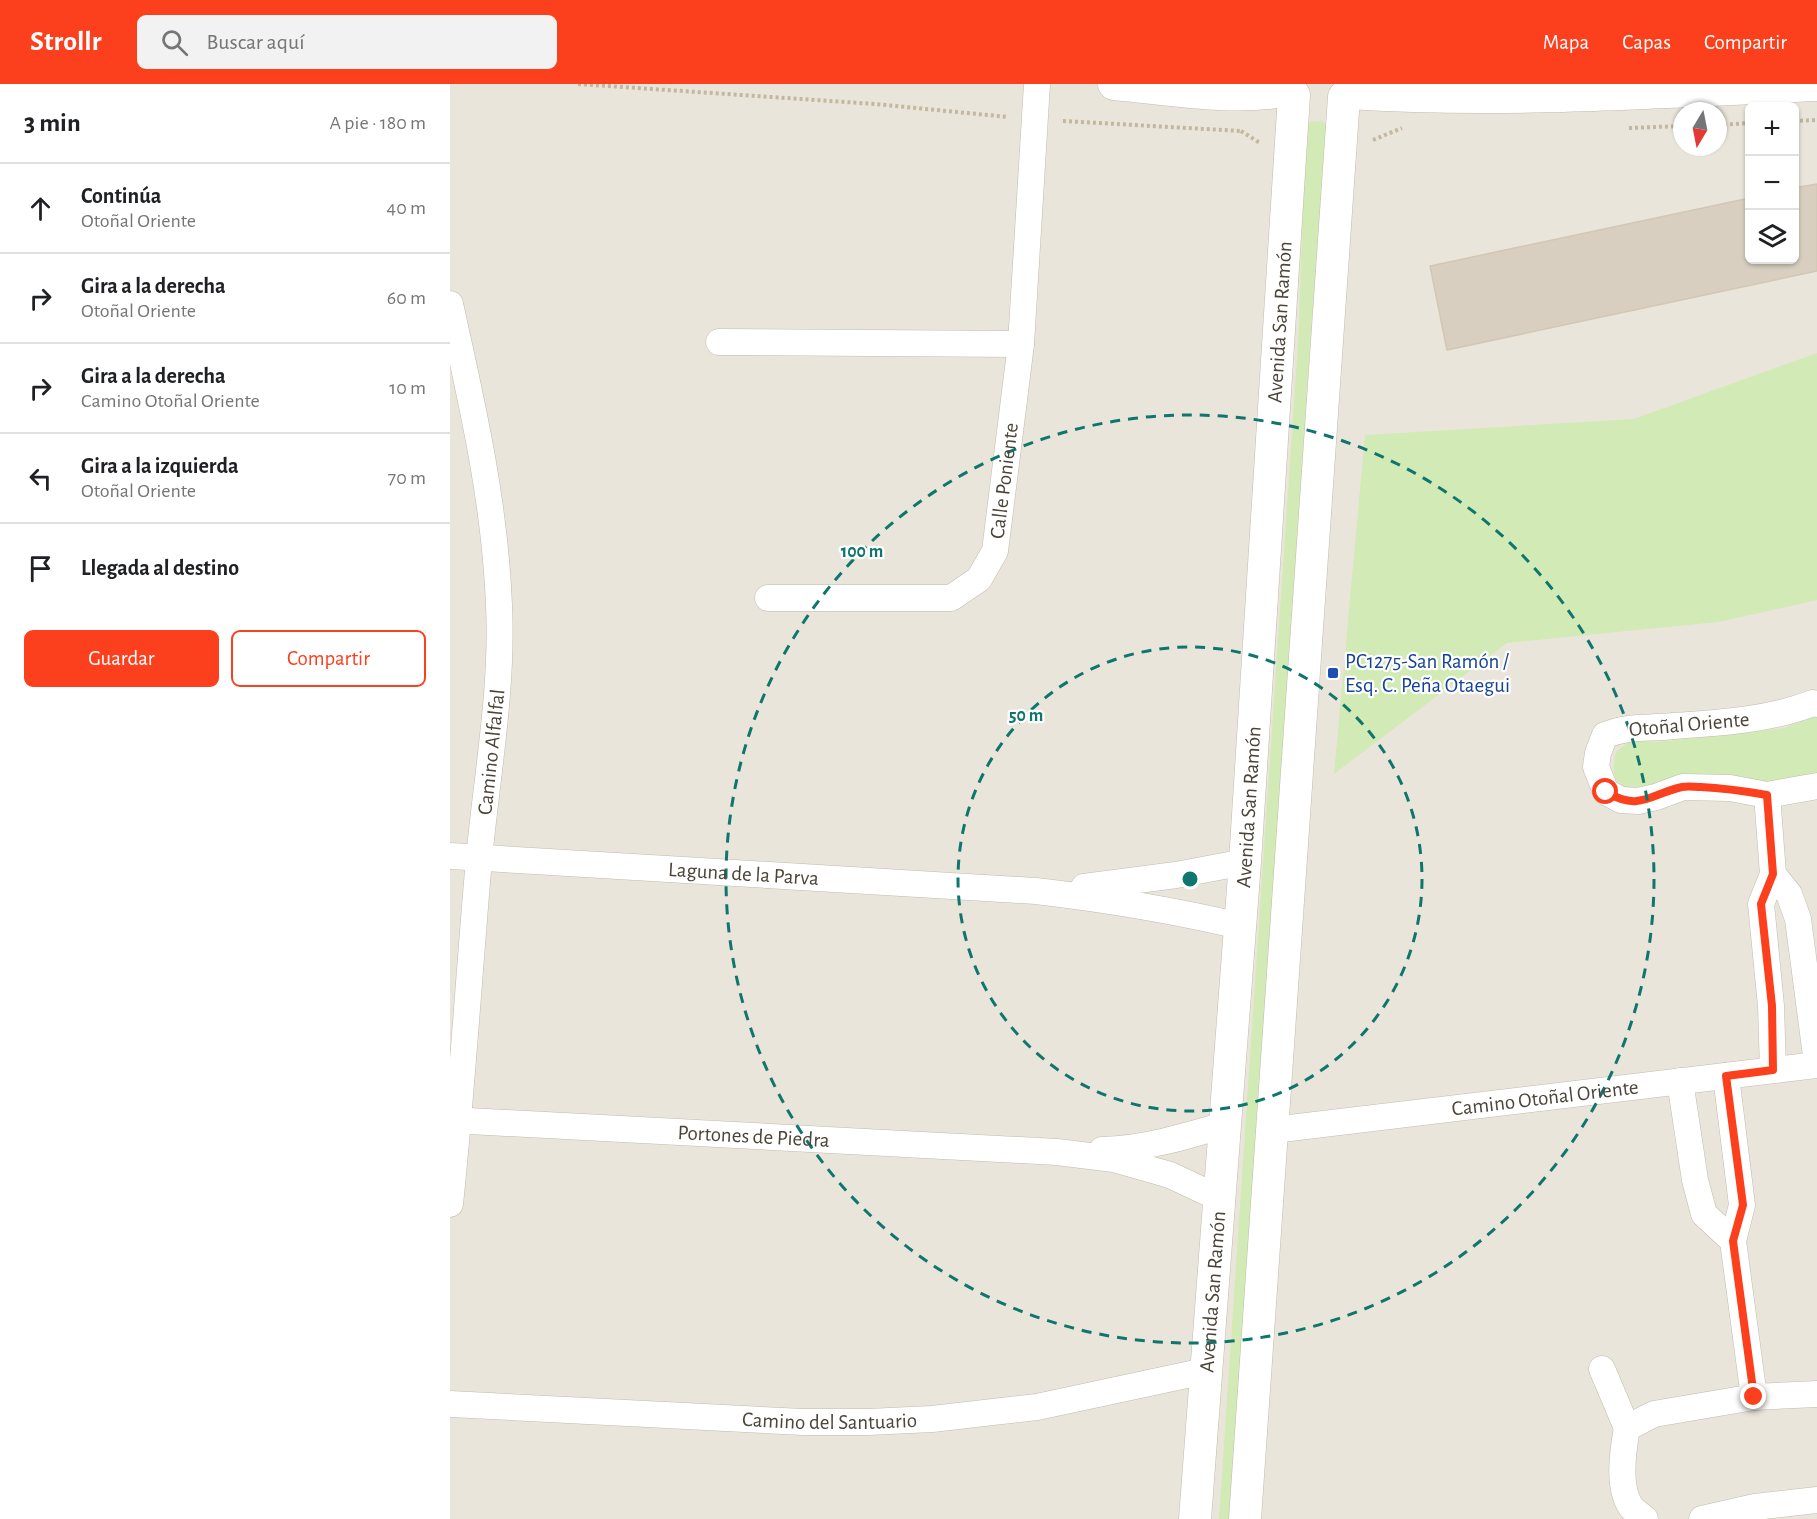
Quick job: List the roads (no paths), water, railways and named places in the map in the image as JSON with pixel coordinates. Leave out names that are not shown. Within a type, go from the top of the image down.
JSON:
[{"type":"street","name":"Calle Poniente","points":[[768,598],[951,598],[979,579],[994,551],[1021,344],[1037,84]]},
{"type":"street","points":[[1114,84],[1229,94],[1264,94],[1290,89],[1305,103],[1318,106],[1332,105],[1348,91],[1404,96],[1605,94],[1817,85]]},
{"type":"street","name":"Avenida San Ramón","points":[[1195,1519],[1245,862],[1290,163],[1290,89]]},
{"type":"street","points":[[1245,1519],[1339,166],[1348,91]]},
{"type":"street","name":"Camino Alfalfal","points":[[450,304],[488,490],[496,548],[499,606],[499,669],[454,1121],[450,1204]]},
{"type":"street","points":[[719,342],[1021,344]]},
{"type":"street","name":"Otoñal Oriente","points":[[1817,704],[1775,716],[1671,727],[1642,726],[1622,729],[1605,735],[1598,753],[1596,767],[1606,792],[1621,800],[1647,799],[1683,787],[1730,788],[1767,795],[1817,786]]},
{"type":"street","points":[[1767,795],[1773,874],[1761,904],[1772,1006],[1773,1070]]},
{"type":"street","name":"Laguna de la Parva","points":[[450,856],[1036,891],[1173,910],[1240,926]]},
{"type":"street","name":"Laguna de la Parva","points":[[1036,891],[1129,882],[1245,862]]},
{"type":"street","points":[[1773,874],[1789,894],[1798,920],[1817,1064]]},
{"type":"street","name":"Camino Otoñal Oriente","points":[[1273,1130],[1817,1064]]},
{"type":"street","points":[[1726,1076],[1743,1205],[1733,1241],[1754,1397]]},
{"type":"street","points":[[1680,1081],[1695,1180],[1704,1214],[1733,1241]]},
{"type":"street","name":"Portones de Piedra","points":[[454,1121],[1057,1152],[1114,1159],[1170,1175],[1220,1198]]},
{"type":"street","name":"Portones de Piedra","points":[[1057,1152],[1115,1150],[1172,1140],[1224,1125]]},
{"type":"street","points":[[1602,1369],[1627,1428],[1622,1454],[1624,1490],[1632,1515]]},
{"type":"street","name":"Camino del Santuario","points":[[450,1404],[803,1422],[867,1422],[932,1419],[1037,1407],[1205,1371]]},
{"type":"street","points":[[1627,1428],[1654,1414],[1754,1397],[1817,1394]]},
{"type":"street","points":[[1702,1519],[1755,1507],[1817,1500]]},
{"type":"place","name":"PC1275-San Ramón / Esq. C. Peña Otaegui","points":[[1333,673]]}]
